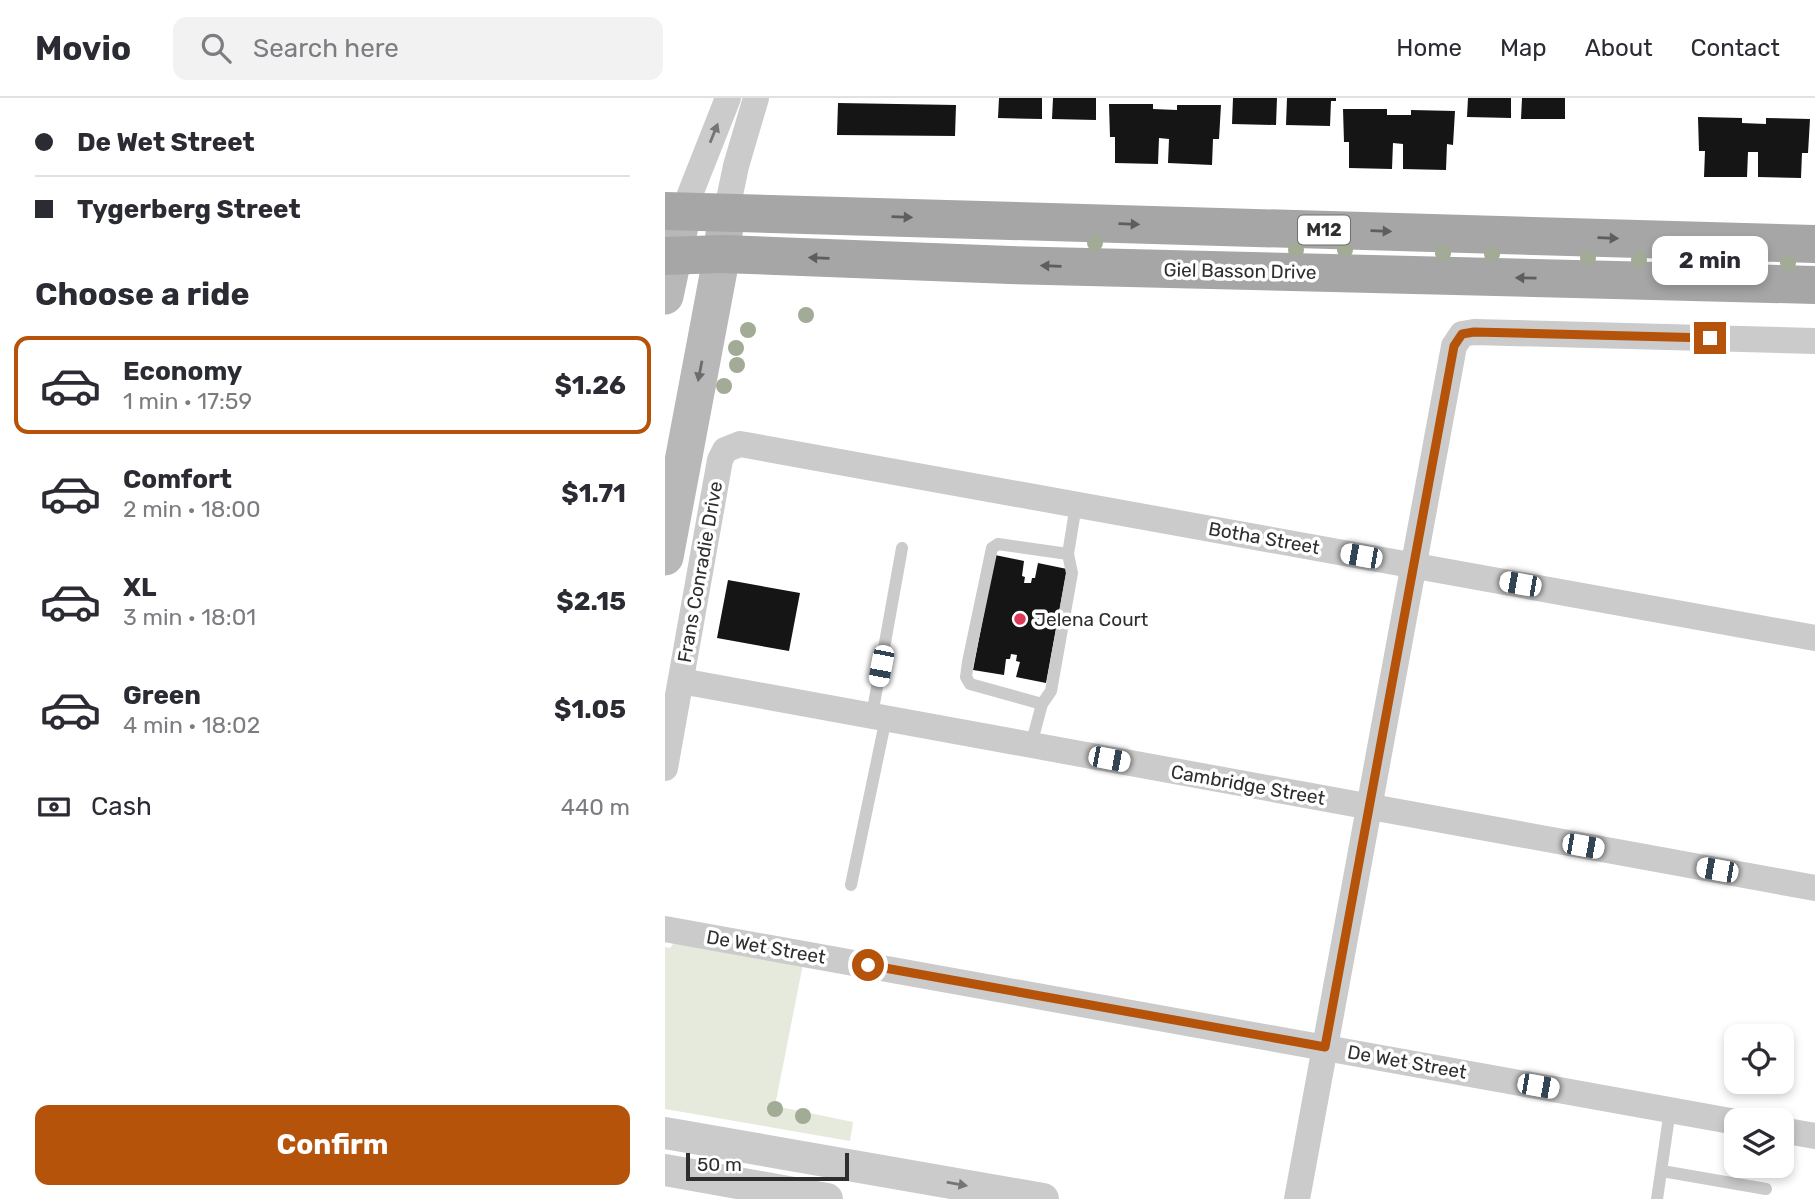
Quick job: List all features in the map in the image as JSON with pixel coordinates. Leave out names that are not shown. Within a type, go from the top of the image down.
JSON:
[{"type":"main road","name":"M12","points":[[674,211],[1815,244]]},
{"type":"main road","points":[[665,296],[674,211]]},
{"type":"main road","name":"Frans Conradie Drive","points":[[665,557],[722,254],[726,214]]},
{"type":"main road","name":"Giel Basson Drive","points":[[668,256],[722,254],[1023,265],[1815,285]]},
{"type":"street","points":[[674,211],[727,98]]},
{"type":"street","points":[[726,214],[736,166],[756,98]]},
{"type":"street","points":[[1297,1199],[1454,346],[1462,334],[1474,332],[1815,341]]},
{"type":"street","name":"Botha Street","points":[[720,460],[725,450],[740,444],[1815,638]]},
{"type":"street","name":"Frans Conradie Drive","points":[[665,768],[720,460]]},
{"type":"street","name":"Cambridge Street","points":[[681,681],[1815,888]]},
{"type":"street","name":"De Wet Street","points":[[665,929],[1724,1120]]},
{"type":"street","points":[[1794,1132],[1815,1136]]},
{"type":"street","points":[[665,1133],[902,1187],[1043,1199]]},
{"type":"street","points":[[665,1170],[735,1191],[827,1199]]},
{"type":"lane","points":[[1031,745],[1042,704],[1051,691],[1072,573],[1068,554],[1076,505]]},
{"type":"lane","points":[[1042,704],[970,684],[966,677],[968,662],[992,548],[998,544],[1068,554]]},
{"type":"lane","points":[[851,885],[879,717],[902,548]]},
{"type":"lane","points":[[1657,1199],[1671,1109]]},
{"type":"lane","points":[[1662,1171],[1766,1189]]},
{"type":"shaded area","points":[[674,943],[803,964],[775,1106],[853,1122],[850,1141],[665,1109],[665,947],[670,948]]},
{"type":"building","points":[[999,98],[1042,98],[1042,119],[998,118]]},
{"type":"building","points":[[1053,98],[1096,98],[1096,120],[1052,119]]},
{"type":"building","points":[[1233,98],[1277,98],[1276,125],[1232,124]]},
{"type":"building","points":[[1287,98],[1336,98],[1336,101],[1331,101],[1330,126],[1286,125]]},
{"type":"building","points":[[1468,98],[1511,98],[1511,118],[1467,117]]},
{"type":"building","points":[[1522,98],[1565,98],[1565,119],[1521,119]]},
{"type":"building","points":[[838,103],[956,105],[955,136],[837,135]]},
{"type":"building","points":[[1109,104],[1153,104],[1153,109],[1177,110],[1177,105],[1221,105],[1219,139],[1213,139],[1212,165],[1168,163],[1169,139],[1159,138],[1158,164],[1115,163],[1115,137],[1110,137]]},
{"type":"building","points":[[1343,109],[1387,109],[1387,115],[1411,115],[1411,110],[1455,111],[1453,145],[1447,144],[1446,170],[1403,169],[1403,144],[1393,143],[1392,169],[1349,168],[1349,142],[1344,142]]},
{"type":"building","points":[[1698,117],[1742,118],[1742,123],[1766,124],[1766,118],[1810,119],[1808,153],[1802,153],[1801,178],[1758,177],[1758,152],[1748,152],[1747,177],[1704,177],[1705,151],[1699,151]]},
{"type":"building","name":"Jelena Court","points":[[995,555],[1024,561],[1024,583],[1031,583],[1032,578],[1035,578],[1038,563],[1067,569],[1046,683],[1016,677],[1020,662],[1016,661],[1017,655],[1011,654],[1010,659],[1006,659],[1004,675],[973,670]]},
{"type":"building","points":[[728,580],[800,593],[789,651],[717,638]]},
{"type":"place","name":"Jelena Court","points":[[1020,619]]},
{"type":"route","points":[[868,965],[1325,1047],[1454,346],[1462,334],[1474,332],[1710,338]]}]
